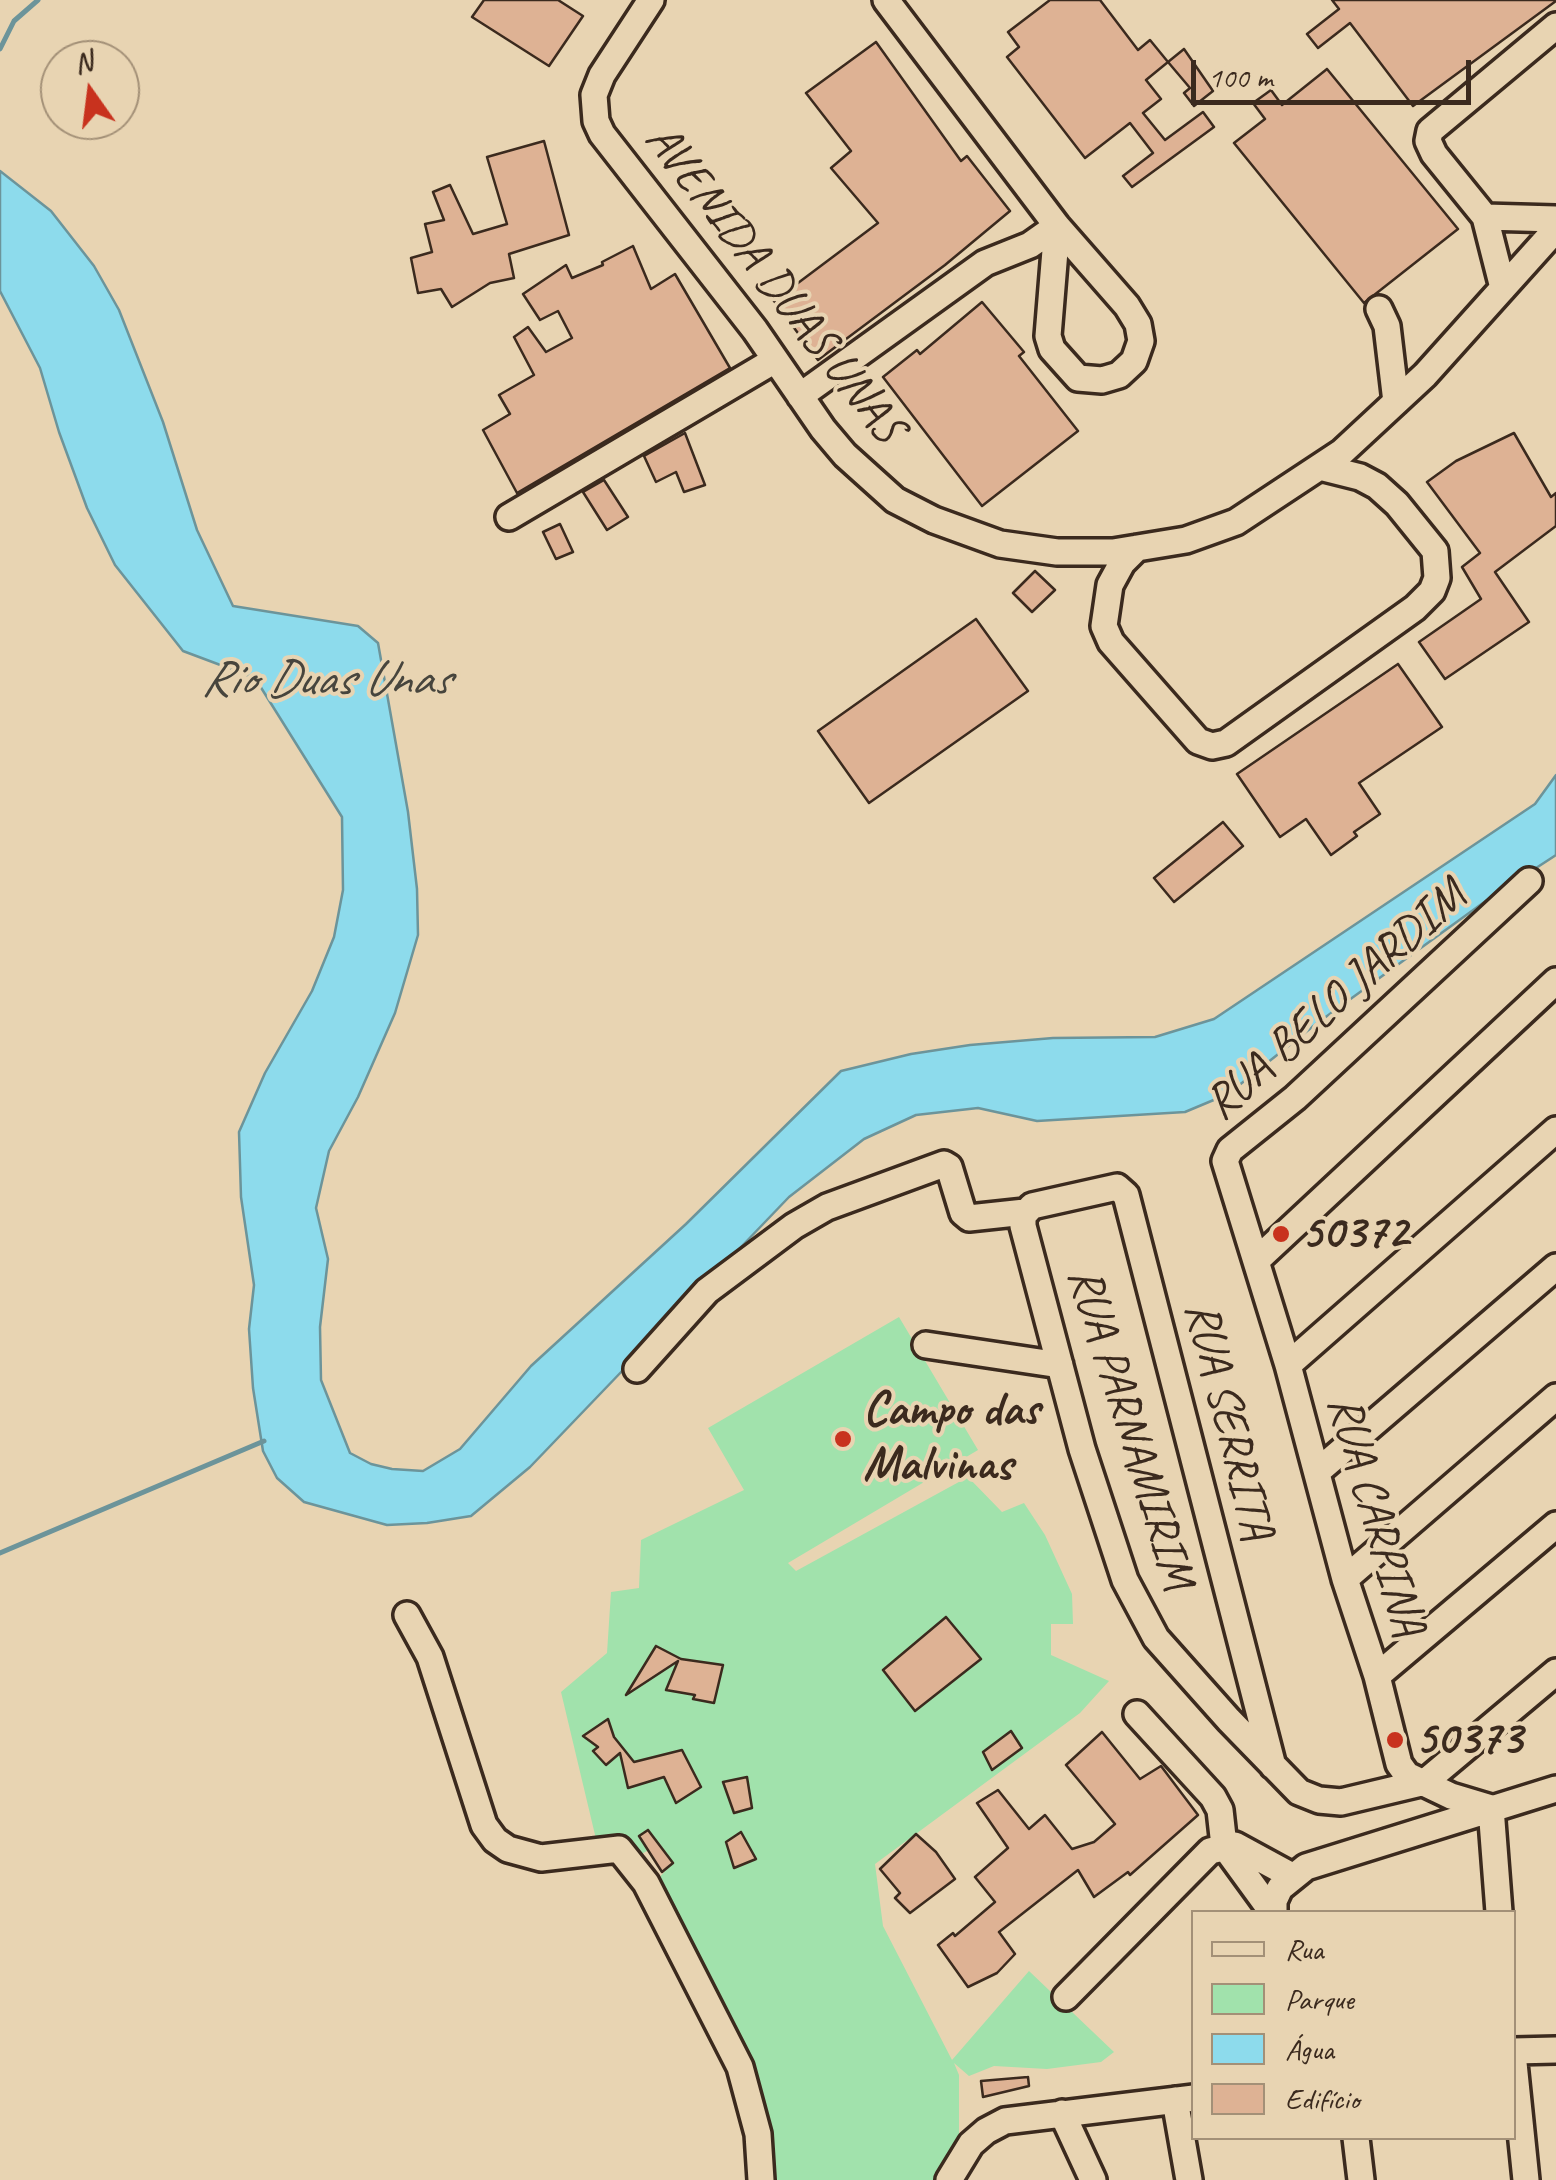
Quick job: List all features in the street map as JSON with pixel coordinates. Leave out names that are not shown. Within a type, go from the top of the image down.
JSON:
[{"type":"street","name":"AVENIDA DUAS UNAS","points":[[651,0],[602,75],[594,95],[596,121],[602,134],[775,360],[823,430],[866,475],[895,500],[934,520],[1000,544],[1057,552],[1113,552],[1186,540],[1236,522],[1342,452],[1425,375],[1556,229]]},
{"type":"street","points":[[886,0],[1057,226],[1127,306],[1138,324],[1140,341],[1134,361],[1119,375],[1102,380],[1078,378],[1052,350],[1048,336],[1057,226]]},
{"type":"street","points":[[1502,288],[1486,217],[1434,154],[1428,142],[1430,131],[1556,26]]},
{"type":"street","points":[[1486,217],[1556,219]]},
{"type":"street","points":[[800,396],[985,262],[1030,245],[1057,226]]},
{"type":"street","points":[[1380,309],[1387,326],[1396,402]]},
{"type":"street","points":[[509,517],[775,360]]},
{"type":"street","points":[[1137,548],[1122,563],[1110,586],[1104,626],[1111,642],[1198,741],[1212,746],[1226,743],[1415,608],[1432,591],[1437,578],[1435,551],[1396,504],[1360,477],[1320,467]]},
{"type":"street","name":"RUA BELO JARDIM","points":[[1256,1260],[1225,1170],[1230,1150],[1295,1098],[1530,881]]},
{"type":"street","points":[[1256,1260],[1556,980]]},
{"type":"street","points":[[1288,1366],[1556,1130]]},
{"type":"street","points":[[638,1369],[707,1291],[794,1226],[827,1207],[944,1164],[963,1213],[969,1218],[1029,1209]]},
{"type":"street","name":"RUA SERRITA","points":[[1029,1209],[1117,1186],[1126,1195],[1273,1766]]},
{"type":"street","name":"RUA PARNAMIRIM","points":[[1029,1209],[1023,1226],[1060,1364],[1116,1555],[1145,1621],[1228,1720],[1298,1792],[1329,1802],[1355,1800],[1425,1782]]},
{"type":"street","name":"RUA CARPINA","points":[[1256,1260],[1399,1764],[1407,1775],[1425,1782]]},
{"type":"street","points":[[1318,1472],[1556,1267]]},
{"type":"street","points":[[926,1346],[1060,1364]]},
{"type":"street","points":[[1345,1578],[1556,1397]]},
{"type":"street","points":[[1377,1676],[1556,1525]]},
{"type":"street","points":[[407,1614],[430,1657],[484,1824],[496,1840],[508,1849],[541,1858],[619,1850],[646,1883],[740,2067],[758,2134],[761,2180]]},
{"type":"street","points":[[1491,1808],[1452,1796],[1425,1782],[1556,1672]]},
{"type":"street","points":[[1137,1714],[1213,1797],[1220,1810],[1224,1846],[1272,1910]]},
{"type":"street","points":[[1273,1910],[1280,1888],[1306,1867],[1545,1793],[1556,1780]]},
{"type":"street","points":[[1545,1793],[1556,1813]]},
{"type":"street","points":[[1491,1808],[1499,1910]]},
{"type":"street","points":[[1066,1997],[1210,1851],[1234,1845],[1292,1876]]},
{"type":"street","points":[[1516,2052],[1556,2050]]},
{"type":"street","points":[[1516,2082],[1526,2180]]},
{"type":"street","points":[[949,2180],[971,2144],[1005,2121],[1184,2099],[1190,2180]]},
{"type":"street","points":[[1062,2113],[1093,2180]]},
{"type":"street","points":[[1356,2140],[1362,2180]]},
{"type":"green space","points":[[899,1317],[978,1450],[788,1563],[796,1571],[968,1477],[1002,1512],[1024,1503],[1045,1535],[1072,1594],[1073,1624],[1051,1624],[1051,1655],[1109,1681],[1080,1713],[875,1864],[883,1926],[952,2060],[1029,1971],[1114,2052],[1101,2062],[1047,2069],[994,2066],[969,2076],[954,2063],[959,2075],[959,2142],[935,2180],[769,2180],[766,2127],[653,1884],[673,1863],[660,1844],[634,1858],[619,1843],[596,1839],[561,1692],[607,1653],[611,1592],[639,1588],[641,1540],[744,1490],[708,1428]]},
{"type":"water","name":"Rio Duas Unas","points":[[0,171],[51,211],[94,266],[119,310],[163,422],[197,530],[233,606],[358,626],[378,643],[408,812],[418,935],[395,1013],[329,1151],[316,1208],[328,1259],[320,1327],[321,1380],[350,1453],[371,1464],[423,1471],[460,1449],[531,1366],[686,1224],[841,1071],[970,1045],[1053,1038],[1155,1037],[1214,1019],[1535,804],[1556,775],[1556,855],[1316,1024],[1228,1094],[1185,1112],[1037,1121],[978,1108],[916,1115],[864,1139],[789,1197],[530,1467],[471,1516],[387,1525],[304,1502],[277,1478],[263,1451],[253,1388],[249,1329],[254,1285],[241,1197],[239,1132],[265,1073],[312,991],[334,937],[343,890],[342,817],[255,678],[183,651],[115,565],[87,508],[40,368],[0,291]]},
{"type":"building","points":[[484,0],[558,0],[583,16],[549,66],[472,17]]},
{"type":"building","points":[[1050,0],[1100,0],[1138,50],[1150,40],[1168,62],[1146,80],[1161,99],[1143,113],[1165,140],[1203,112],[1214,127],[1132,187],[1123,176],[1153,153],[1130,123],[1085,158],[1007,57],[1019,47],[1008,32]]},
{"type":"building","points":[[1332,0],[1556,1],[1413,106],[1350,23],[1318,48],[1307,34],[1339,9]]},
{"type":"building","points":[[876,42],[961,161],[967,156],[1010,211],[818,360],[774,301],[878,223],[831,168],[851,151],[806,93]]},
{"type":"building","points":[[1184,49],[1213,91],[1194,106],[1184,93],[1190,88],[1168,62]]},
{"type":"building","points":[[1327,69],[1458,229],[1364,303],[1234,143],[1265,119],[1253,103],[1271,90],[1282,105]]},
{"type":"building","points":[[544,141],[569,235],[509,254],[514,278],[490,283],[452,307],[441,289],[418,293],[411,258],[432,252],[425,224],[444,220],[433,192],[450,185],[473,234],[507,224],[487,157]]},
{"type":"building","points":[[633,246],[651,289],[675,274],[730,368],[517,493],[483,430],[510,414],[499,395],[534,375],[514,337],[528,327],[546,352],[572,338],[558,311],[540,320],[523,294],[566,265],[572,278]]},
{"type":"building","points":[[982,302],[1024,352],[1019,356],[1078,431],[982,506],[883,377],[917,350],[920,354]]},
{"type":"building","points":[[685,433],[705,485],[684,492],[676,472],[656,482],[644,456]]},
{"type":"building","points":[[1514,433],[1551,497],[1556,493],[1556,526],[1495,572],[1529,622],[1445,679],[1419,642],[1481,599],[1462,567],[1480,553],[1427,482],[1456,461]]},
{"type":"building","points":[[604,480],[628,517],[607,530],[583,492]]},
{"type":"building","points":[[560,524],[573,552],[556,559],[543,532]]},
{"type":"building","points":[[1035,571],[1055,590],[1032,612],[1013,593]]},
{"type":"building","points":[[976,619],[1028,691],[869,803],[818,731]]},
{"type":"building","points":[[1398,664],[1442,727],[1359,783],[1380,814],[1331,855],[1306,819],[1280,837],[1237,774]]},
{"type":"building","points":[[1223,822],[1243,846],[1174,902],[1154,878]]},
{"type":"building","points":[[946,1617],[981,1659],[915,1711],[883,1670]]},
{"type":"building","points":[[656,1646],[681,1659],[723,1665],[714,1703],[666,1690],[678,1661],[626,1695]]},
{"type":"building","points":[[608,1719],[614,1737],[634,1762],[682,1750],[701,1787],[676,1803],[664,1777],[628,1788],[620,1753],[606,1765],[593,1751],[598,1747],[583,1736]]},
{"type":"building","points":[[1011,1731],[1022,1748],[992,1770],[983,1752]]},
{"type":"building","points":[[1102,1732],[1140,1779],[1161,1766],[1198,1815],[1130,1875],[1128,1872],[1094,1897],[1078,1870],[999,1932],[1015,1954],[997,1973],[968,1987],[938,1945],[953,1933],[955,1936],[995,1902],[975,1877],[1008,1848],[977,1803],[998,1790],[1029,1829],[1045,1815],[1072,1849],[1094,1842],[1115,1824],[1066,1765]]},
{"type":"building","points":[[747,1777],[752,1808],[734,1813],[723,1782]]},
{"type":"building","points":[[648,1830],[673,1863],[662,1872],[639,1836]]},
{"type":"building","points":[[741,1832],[756,1859],[734,1868],[726,1842]]},
{"type":"building","points":[[916,1834],[936,1852],[955,1879],[910,1913],[895,1898],[900,1893],[880,1869]]},
{"type":"building","points":[[1028,2077],[1029,2086],[983,2097],[981,2081]]},
{"type":"waterway","points":[[0,49],[14,21],[38,0]]},
{"type":"waterway","points":[[0,1553],[264,1441]]},
{"type":"place","name":"50372","points":[[1281,1234]]},
{"type":"place","name":"Campo das Malvinas","points":[[843,1439]]},
{"type":"place","name":"50373","points":[[1395,1740]]}]
